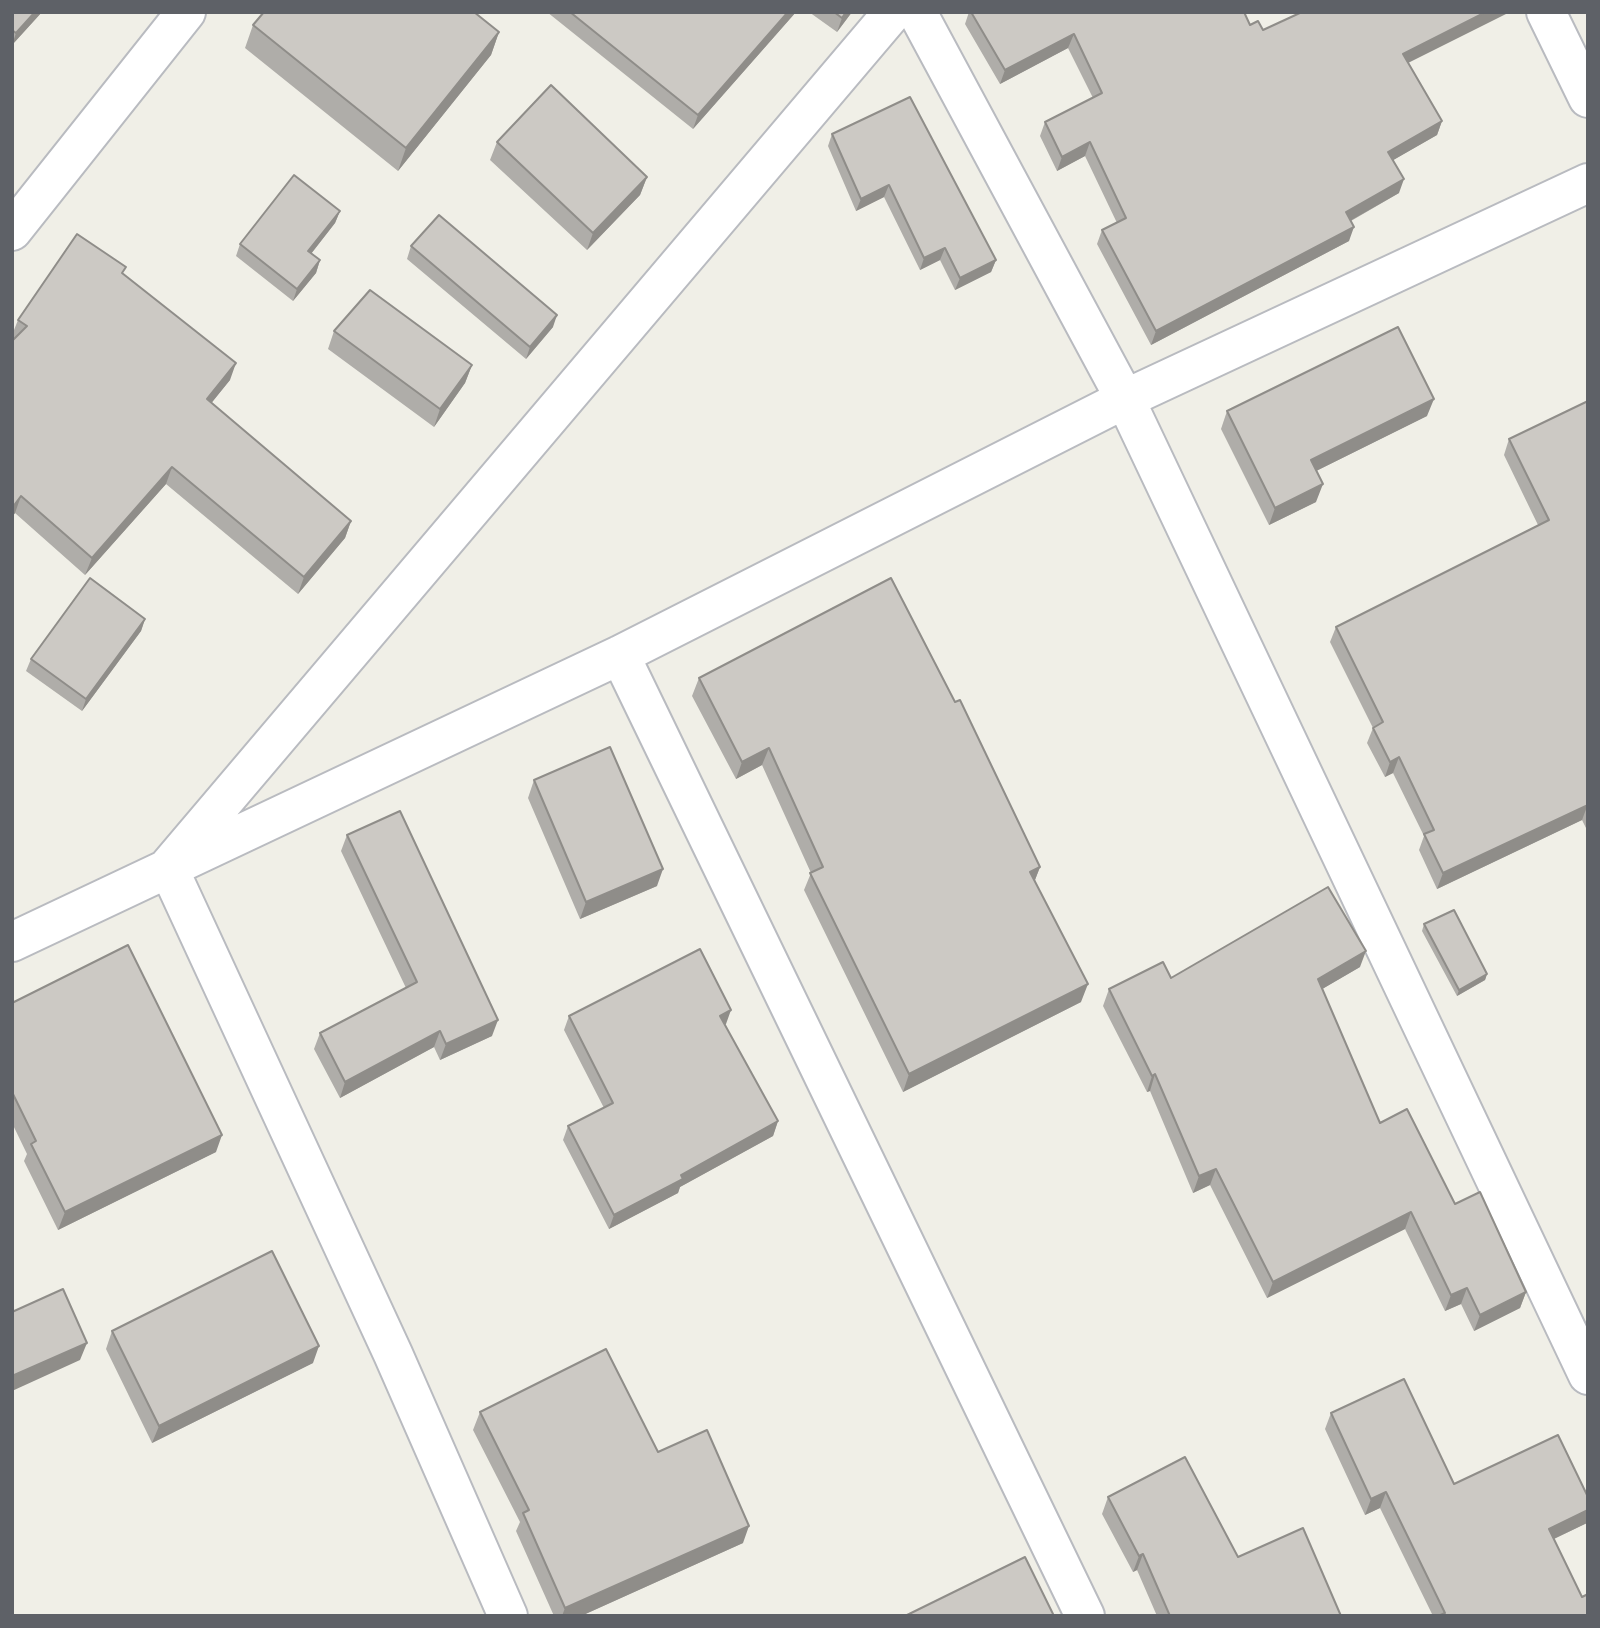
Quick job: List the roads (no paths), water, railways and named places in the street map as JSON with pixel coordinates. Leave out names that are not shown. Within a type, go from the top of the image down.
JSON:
[{"type":"street","points":[[12,232],[186,12]]},
{"type":"street","points":[[168,867],[893,12]]},
{"type":"street","points":[[917,12],[1125,399],[1588,1375]]},
{"type":"street","points":[[1546,12],[1588,98]]},
{"type":"street","points":[[12,942],[620,655],[1125,399],[1588,183]]},
{"type":"street","points":[[620,655],[1085,1616]]},
{"type":"street","points":[[168,867],[393,1354],[508,1616]]}]
